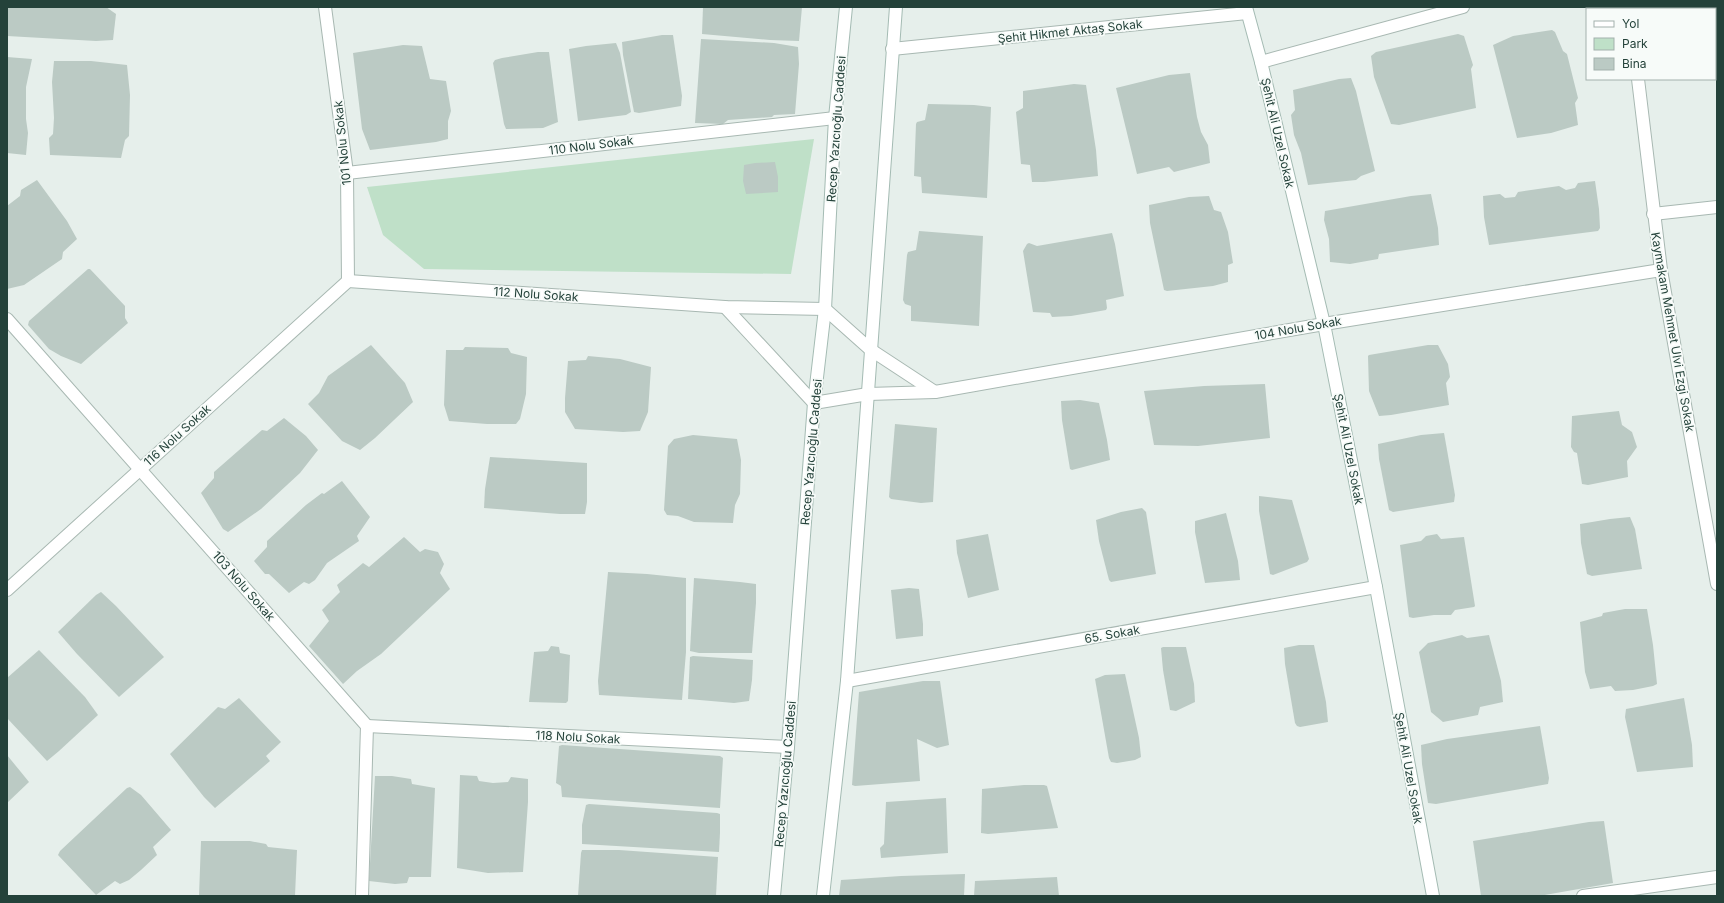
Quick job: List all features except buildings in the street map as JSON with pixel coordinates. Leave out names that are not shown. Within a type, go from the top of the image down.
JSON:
[{"type":"street","name":"101 Nolu Sokak","points":[[325,7],[347,173],[348,281]]},
{"type":"street","name":"Recep Yazıcıoğlu Caddesi","points":[[774,896],[788,747],[814,403],[825,309],[835,118],[846,7]]},
{"type":"street","points":[[824,896],[847,681],[896,7]]},
{"type":"street","points":[[1262,62],[1464,7]]},
{"type":"street","name":"Şehit Hikmet Aktaş Sokak","points":[[892,49],[1246,10]]},
{"type":"street","name":"Şehit Ali Uzel Sokak","points":[[1246,10],[1262,62],[1324,324],[1376,587],[1433,896]]},
{"type":"street","name":"Kaymakam Mehmet Ulvi Ezgi Sokak","points":[[1638,80],[1653,214],[1661,270],[1717,584]]},
{"type":"street","name":"110 Nolu Sokak","points":[[347,173],[835,118]]},
{"type":"street","points":[[1653,214],[1717,207]]},
{"type":"street","name":"104 Nolu Sokak","points":[[814,403],[868,394],[935,392],[1324,324],[1661,270]]},
{"type":"street","name":"112 Nolu Sokak","points":[[348,281],[725,307],[825,309]]},
{"type":"street","name":"116 Nolu Sokak","points":[[7,590],[348,281]]},
{"type":"street","points":[[725,307],[814,403]]},
{"type":"street","points":[[825,309],[871,350],[935,392]]},
{"type":"street","name":"103 Nolu Sokak","points":[[7,319],[368,726]]},
{"type":"street","name":"65. Sokak","points":[[847,681],[1376,587]]},
{"type":"street","points":[[362,896],[368,726]]},
{"type":"street","name":"118 Nolu Sokak","points":[[368,726],[788,747]]},
{"type":"street","points":[[1583,896],[1717,877]]},
{"type":"green space","points":[[814,139],[791,274],[424,269],[383,235],[367,187]]}]
